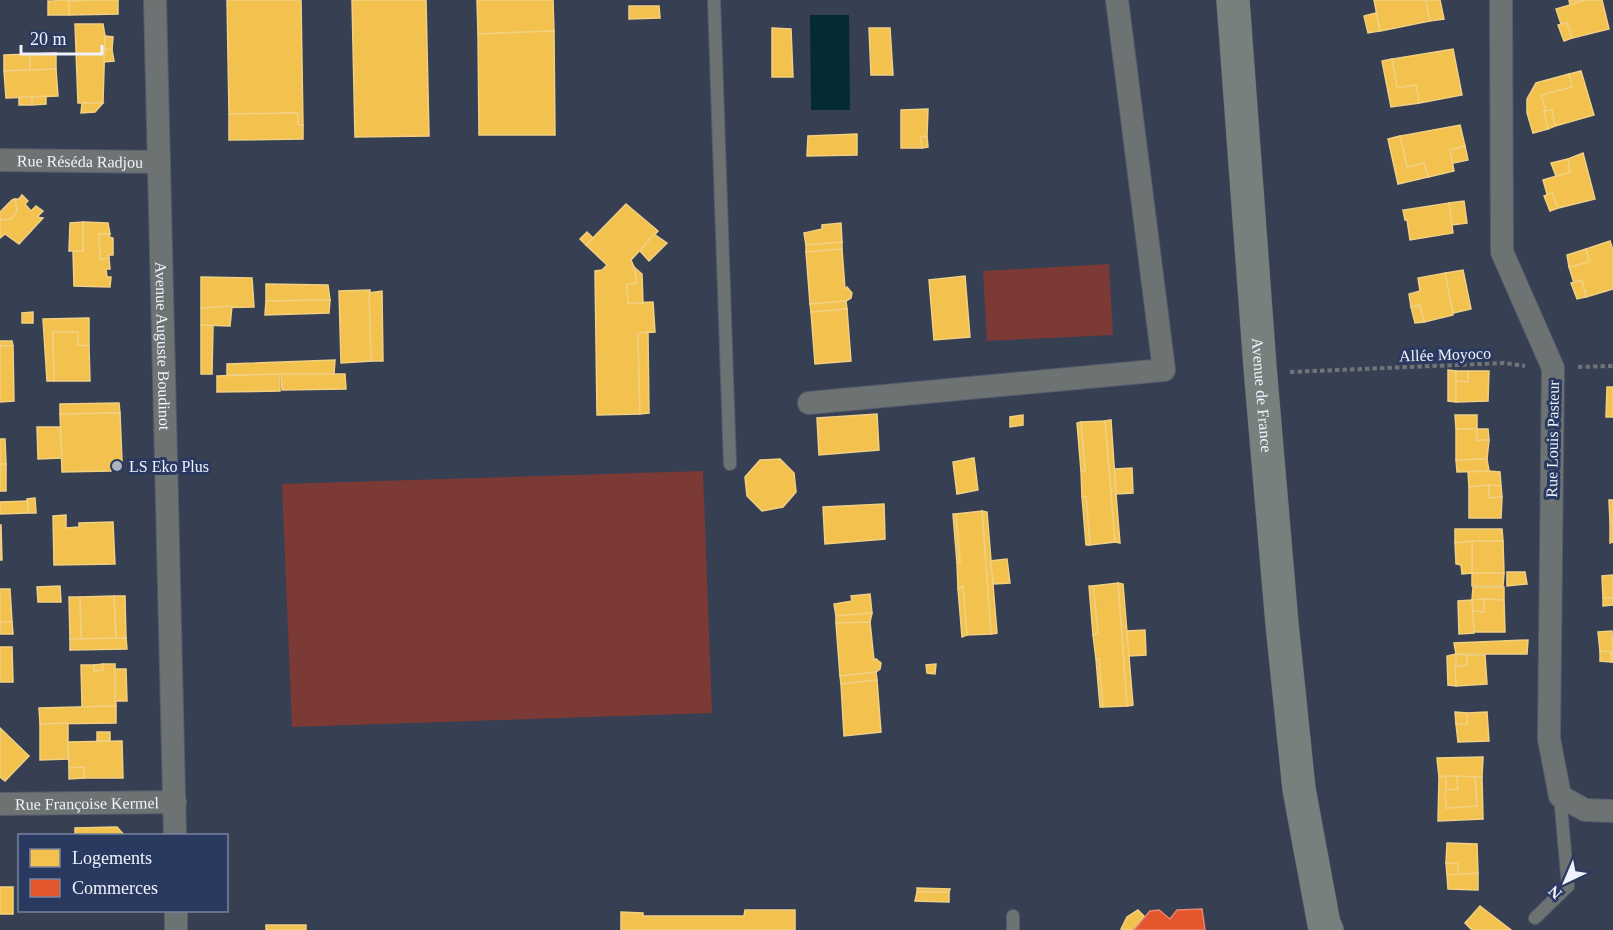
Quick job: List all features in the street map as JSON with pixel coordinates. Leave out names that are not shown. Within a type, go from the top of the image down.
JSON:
[{"type":"main road","name":"Avenue de France","points":[[1233,0],[1282,624],[1299,789],[1327,930]]},
{"type":"main road","name":"Avenue de France","points":[[1299,789],[1302,930]]},
{"type":"street","name":"Avenue Auguste Boudinot","points":[[155,0],[175,834]]},
{"type":"street","points":[[809,403],[1164,370],[1117,0]]},
{"type":"street","name":"Rue Louis Pasteur","points":[[1501,0],[1502,252],[1553,368],[1549,739],[1560,796]]},
{"type":"street","name":"Rue Réséda Radjou","points":[[0,160],[159,162]]},
{"type":"street","points":[[1560,796],[1585,810],[1613,811]]},
{"type":"street","name":"Rue Françoise Kermel","points":[[0,804],[175,802]]},
{"type":"street","points":[[176,912],[176,930]]},
{"type":"lane","points":[[714,0],[730,464]]},
{"type":"lane","points":[[1535,918],[1568,886],[1560,796]]},
{"type":"lane","points":[[1013,916],[1013,930]]},
{"type":"path","name":"Allée Moyoco","points":[[1279,373],[1504,363],[1553,368],[1613,366]]},
{"type":"shaded area","points":[[810,15],[849,15],[850,110],[811,110]]},
{"type":"shaded area","points":[[1109,264],[1113,335],[987,341],[983,271]]},
{"type":"shaded area","points":[[703,471],[712,713],[292,727],[282,484]]},
{"type":"building: Logements","points":[[90,0],[69,1],[69,15],[48,15],[48,1]]},
{"type":"building: Logements","points":[[118,0],[118,14],[69,15],[69,1]]},
{"type":"building: Logements","points":[[227,0],[301,0],[303,125],[298,125],[298,113],[229,114]]},
{"type":"building: Logements","points":[[352,0],[426,0],[429,136],[355,137]]},
{"type":"building: Logements","points":[[477,0],[553,0],[554,31],[478,34]]},
{"type":"building: Logements","points":[[1374,0],[1426,0],[1430,21],[1380,31]]},
{"type":"building: Logements","points":[[1426,0],[1440,0],[1444,19],[1430,21]]},
{"type":"building: Logements","points":[[1569,0],[1587,0],[1587,1],[1570,5]]},
{"type":"building: Logements","points":[[1587,0],[1602,0],[1609,29],[1572,38],[1567,23],[1561,24],[1556,9]]},
{"type":"building: Logements","points":[[629,6],[659,6],[660,18],[629,19]]},
{"type":"building: Logements","points":[[1376,13],[1380,31],[1368,33],[1364,16]]},
{"type":"building: Logements","points":[[1567,23],[1572,38],[1564,41],[1558,25]]},
{"type":"building: Logements","points":[[75,24],[103,24],[105,36],[103,103],[78,103]]},
{"type":"building: Logements","points":[[772,28],[791,29],[793,77],[772,77]]},
{"type":"building: Logements","points":[[869,28],[890,28],[893,75],[871,75]]},
{"type":"building: Logements","points":[[554,31],[555,135],[479,135],[478,34]]},
{"type":"building: Logements","points":[[105,36],[113,37],[112,50],[105,49]]},
{"type":"building: Logements","points":[[105,49],[112,50],[114,61],[104,62]]},
{"type":"building: Logements","points":[[1453,49],[1462,95],[1419,103],[1416,85],[1397,88],[1392,59]]},
{"type":"building: Logements","points":[[56,53],[56,69],[30,70],[30,54]]},
{"type":"building: Logements","points":[[30,54],[30,70],[4,71],[4,55]]},
{"type":"building: Logements","points":[[1392,59],[1397,88],[1416,85],[1419,103],[1391,107],[1382,61]]},
{"type":"building: Logements","points":[[56,69],[58,96],[6,98],[4,71]]},
{"type":"building: Logements","points":[[1581,71],[1594,115],[1555,126],[1552,110],[1546,111],[1541,95],[1572,87],[1569,74]]},
{"type":"building: Logements","points":[[1569,74],[1572,87],[1541,95],[1548,129],[1533,133],[1527,113],[1527,99],[1536,83]]},
{"type":"building: Logements","points":[[46,96],[46,104],[32,105],[32,97]]},
{"type":"building: Logements","points":[[19,97],[32,97],[32,105],[19,105]]},
{"type":"building: Logements","points":[[82,103],[103,103],[95,112],[81,113]]},
{"type":"building: Logements","points":[[928,109],[927,136],[921,137],[922,148],[901,148],[901,110]]},
{"type":"building: Logements","points":[[1552,110],[1555,126],[1548,129],[1544,111]]},
{"type":"building: Logements","points":[[298,113],[298,125],[303,125],[303,139],[229,140],[229,114]]},
{"type":"building: Logements","points":[[1460,125],[1465,146],[1450,150],[1454,171],[1428,177],[1424,163],[1407,167],[1400,136]]},
{"type":"building: Logements","points":[[857,134],[857,155],[807,156],[808,136]]},
{"type":"building: Logements","points":[[927,136],[928,147],[922,148],[921,137]]},
{"type":"building: Logements","points":[[1400,136],[1407,167],[1424,163],[1428,177],[1398,184],[1388,139]]},
{"type":"building: Logements","points":[[1465,146],[1468,160],[1453,163],[1450,150]]},
{"type":"building: Logements","points":[[1583,153],[1595,199],[1558,208],[1552,193],[1547,194],[1543,180],[1570,172],[1568,159]]},
{"type":"building: Logements","points":[[1568,159],[1570,172],[1556,176],[1551,163]]},
{"type":"building: Logements","points":[[1552,193],[1558,208],[1550,211],[1544,196]]},
{"type":"building: Logements","points":[[22,195],[28,201],[25,204],[31,211],[36,206],[43,211],[37,217],[43,218],[19,244],[5,234],[0,238],[0,220],[11,219],[17,211],[15,199],[19,199]]},
{"type":"building: Logements","points":[[15,199],[17,211],[11,219],[0,220],[0,212]]},
{"type":"building: Logements","points":[[1464,201],[1467,223],[1452,225],[1449,203]]},
{"type":"building: Logements","points":[[1449,203],[1453,233],[1410,240],[1403,210]]},
{"type":"building: Logements","points":[[626,204],[658,231],[631,260],[637,283],[627,284],[628,303],[653,302],[655,332],[638,333],[640,414],[597,415],[595,271],[602,270],[607,265],[586,245]]},
{"type":"building: Logements","points":[[83,222],[108,223],[110,234],[99,234],[100,259],[109,258],[110,269],[106,269],[107,277],[111,277],[110,287],[74,286],[73,251],[83,251]]},
{"type":"building: Logements","points":[[83,222],[83,251],[69,251],[70,223]]},
{"type":"building: Logements","points":[[841,223],[842,242],[806,245],[804,233],[822,229],[822,225]]},
{"type":"building: Logements","points":[[587,232],[593,238],[586,245],[580,239]]},
{"type":"building: Logements","points":[[99,234],[110,234],[109,237],[113,238],[113,255],[109,255],[109,258],[100,259]]},
{"type":"building: Logements","points":[[654,234],[667,243],[649,261],[640,251]]},
{"type":"building: Logements","points":[[1610,241],[1613,250],[1613,289],[1586,297],[1582,280],[1574,283],[1569,267],[1589,262],[1586,249]]},
{"type":"building: Logements","points":[[842,242],[842,249],[806,252],[806,245]]},
{"type":"building: Logements","points":[[842,249],[845,289],[847,287],[852,293],[851,298],[846,301],[810,304],[806,252]]},
{"type":"building: Logements","points":[[1586,249],[1589,262],[1569,267],[1567,255]]},
{"type":"building: Logements","points":[[634,267],[642,274],[643,303],[628,303],[627,284],[637,283]]},
{"type":"building: Logements","points":[[1463,270],[1471,309],[1453,313],[1445,273]]},
{"type":"building: Logements","points":[[1445,273],[1453,315],[1424,322],[1420,305],[1411,307],[1409,294],[1420,291],[1418,278]]},
{"type":"building: Logements","points":[[965,276],[970,337],[934,340],[929,280]]},
{"type":"building: Logements","points":[[201,277],[252,278],[254,307],[201,308]]},
{"type":"building: Logements","points":[[1582,280],[1586,297],[1577,299],[1571,283]]},
{"type":"building: Logements","points":[[266,284],[328,285],[330,300],[266,301]]},
{"type":"building: Logements","points":[[370,290],[372,361],[341,363],[339,291]]},
{"type":"building: Logements","points":[[382,291],[383,361],[371,361],[369,293]]},
{"type":"building: Logements","points":[[330,300],[329,313],[265,315],[266,301]]},
{"type":"building: Logements","points":[[846,301],[847,309],[811,312],[810,304]]},
{"type":"building: Logements","points":[[1420,305],[1424,322],[1415,323],[1411,307]]},
{"type":"building: Logements","points":[[232,306],[230,326],[201,325],[201,308]]},
{"type":"building: Logements","points":[[847,309],[851,361],[815,364],[811,312]]},
{"type":"building: Logements","points":[[33,312],[33,323],[22,323],[22,313]]},
{"type":"building: Logements","points":[[89,318],[89,346],[78,345],[78,332],[53,332],[54,381],[47,381],[43,319]]},
{"type":"building: Logements","points":[[201,325],[213,326],[212,374],[201,374]]},
{"type":"building: Logements","points":[[53,332],[78,332],[78,345],[89,346],[90,381],[54,381]]},
{"type":"building: Logements","points":[[648,332],[649,413],[640,414],[638,333]]},
{"type":"building: Logements","points":[[0,341],[12,341],[13,346],[0,346]]},
{"type":"building: Logements","points":[[0,346],[13,346],[14,401],[0,402]]},
{"type":"building: Logements","points":[[335,360],[334,374],[227,375],[227,364]]},
{"type":"building: Logements","points":[[1448,370],[1456,371],[1456,402],[1448,401]]},
{"type":"building: Logements","points":[[1456,371],[1468,371],[1468,382],[1456,381]]},
{"type":"building: Logements","points":[[1468,371],[1489,371],[1488,401],[1456,402],[1456,381],[1468,382]]},
{"type":"building: Logements","points":[[280,374],[280,391],[217,392],[217,376]]},
{"type":"building: Logements","points":[[281,374],[345,374],[346,389],[282,390]]},
{"type":"building: Logements","points":[[1607,387],[1613,387],[1613,417],[1606,417]]},
{"type":"building: Logements","points":[[119,403],[120,413],[60,414],[60,404]]},
{"type":"building: Logements","points":[[120,413],[122,461],[118,461],[111,471],[62,472],[60,414]]},
{"type":"building: Logements","points":[[877,414],[879,450],[819,455],[817,418]]},
{"type":"building: Logements","points":[[1023,415],[1023,425],[1010,427],[1010,417]]},
{"type":"building: Logements","points":[[1455,415],[1477,415],[1477,429],[1456,429]]},
{"type":"building: Logements","points":[[1111,420],[1120,543],[1115,542],[1105,421]]},
{"type":"building: Logements","points":[[1105,421],[1115,542],[1090,545],[1086,497],[1082,497],[1081,471],[1085,471],[1081,422]]},
{"type":"building: Logements","points":[[1081,422],[1085,471],[1081,471],[1077,423]]},
{"type":"building: Logements","points":[[37,427],[60,427],[62,458],[38,459]]},
{"type":"building: Logements","points":[[1456,429],[1477,429],[1477,440],[1489,440],[1487,459],[1456,460]]},
{"type":"building: Logements","points":[[1477,429],[1488,429],[1489,440],[1477,440]]},
{"type":"building: Logements","points":[[0,439],[5,439],[6,464],[0,464]]},
{"type":"building: Logements","points":[[974,458],[978,490],[957,494],[953,462]]},
{"type":"building: Logements","points":[[780,459],[794,473],[796,492],[783,507],[762,511],[747,496],[745,477],[760,460]]},
{"type":"building: Logements","points":[[1487,459],[1489,471],[1457,472],[1456,460]]},
{"type":"building: Logements","points":[[0,464],[6,464],[6,491],[0,491]]},
{"type":"building: Logements","points":[[1132,468],[1133,493],[1116,494],[1115,469]]},
{"type":"building: Logements","points":[[1468,472],[1500,472],[1501,486],[1469,487]]},
{"type":"building: Logements","points":[[1489,485],[1501,486],[1502,497],[1489,498]]},
{"type":"building: Logements","points":[[1489,485],[1489,498],[1502,497],[1501,518],[1469,518],[1469,487]]},
{"type":"building: Logements","points":[[1082,497],[1086,497],[1090,545],[1086,545]]},
{"type":"building: Logements","points":[[35,498],[36,513],[28,513],[27,499]]},
{"type":"building: Logements","points":[[1609,500],[1613,500],[1613,522],[1610,522]]},
{"type":"building: Logements","points":[[28,501],[28,513],[0,514],[0,502]]},
{"type":"building: Logements","points":[[884,504],[885,539],[825,544],[823,507]]},
{"type":"building: Logements","points":[[982,511],[987,512],[997,633],[991,634]]},
{"type":"building: Logements","points":[[982,511],[991,634],[967,635],[963,586],[958,589],[957,563],[960,563],[956,514]]},
{"type":"building: Logements","points":[[953,514],[956,514],[960,563],[957,563]]},
{"type":"building: Logements","points":[[66,515],[66,528],[79,527],[79,523],[113,522],[115,564],[54,565],[53,516]]},
{"type":"building: Logements","points":[[1610,522],[1613,522],[1613,542],[1610,543]]},
{"type":"building: Logements","points":[[1,525],[2,560],[0,560]]},
{"type":"building: Logements","points":[[1455,529],[1502,529],[1503,541],[1455,543]]},
{"type":"building: Logements","points":[[1472,541],[1503,541],[1504,573],[1472,573]]},
{"type":"building: Logements","points":[[1472,541],[1472,573],[1462,574],[1461,565],[1456,564],[1455,543]]},
{"type":"building: Logements","points":[[1007,559],[1010,583],[994,584],[990,561]]},
{"type":"building: Logements","points":[[1507,572],[1525,572],[1527,584],[1507,586]]},
{"type":"building: Logements","points":[[1472,573],[1504,573],[1503,586],[1472,586]]},
{"type":"building: Logements","points":[[1613,575],[1613,598],[1603,598],[1602,576]]},
{"type":"building: Logements","points":[[1118,583],[1123,584],[1133,705],[1127,706]]},
{"type":"building: Logements","points":[[1118,583],[1127,706],[1103,707],[1099,659],[1096,659],[1093,635],[1098,633],[1093,586]]},
{"type":"building: Logements","points":[[60,586],[61,602],[38,602],[37,587]]},
{"type":"building: Logements","points":[[963,586],[967,635],[962,637],[958,589]]},
{"type":"building: Logements","points":[[1089,586],[1093,586],[1098,633],[1093,635]]},
{"type":"building: Logements","points":[[1473,587],[1504,587],[1504,600],[1472,600]]},
{"type":"building: Logements","points":[[0,589],[10,589],[12,622],[0,622]]},
{"type":"building: Logements","points":[[870,594],[872,613],[836,616],[834,604],[852,601],[851,596]]},
{"type":"building: Logements","points":[[114,596],[116,638],[81,639],[80,597]]},
{"type":"building: Logements","points":[[114,596],[125,596],[126,638],[116,638]]},
{"type":"building: Logements","points":[[69,597],[80,597],[81,639],[70,639]]},
{"type":"building: Logements","points":[[1603,598],[1613,598],[1613,605],[1603,606]]},
{"type":"building: Logements","points":[[1484,599],[1484,612],[1472,611],[1472,600]]},
{"type":"building: Logements","points":[[1484,599],[1504,600],[1505,632],[1473,632],[1472,611],[1484,612]]},
{"type":"building: Logements","points":[[1472,600],[1474,633],[1459,634],[1458,601]]},
{"type":"building: Logements","points":[[872,613],[870,622],[836,623],[836,616]]},
{"type":"building: Logements","points":[[0,622],[12,622],[13,634],[0,634]]},
{"type":"building: Logements","points":[[870,622],[874,660],[881,663],[880,669],[876,672],[840,676],[836,623]]},
{"type":"building: Logements","points":[[1145,630],[1146,655],[1129,656],[1127,631]]},
{"type":"building: Logements","points":[[1612,631],[1613,662],[1611,662],[1611,652],[1600,651],[1598,632]]},
{"type":"building: Logements","points":[[126,638],[127,649],[70,650],[70,639]]},
{"type":"building: Logements","points":[[1528,640],[1527,654],[1456,654],[1454,643]]},
{"type":"building: Logements","points":[[0,647],[12,647],[13,682],[0,682]]},
{"type":"building: Logements","points":[[1600,651],[1611,652],[1611,662],[1600,661]]},
{"type":"building: Logements","points":[[1456,654],[1467,655],[1467,665],[1455,667]]},
{"type":"building: Logements","points":[[1456,654],[1456,686],[1448,685],[1447,656]]},
{"type":"building: Logements","points":[[1467,655],[1485,655],[1487,684],[1456,686],[1455,667],[1467,665]]},
{"type":"building: Logements","points":[[1096,659],[1099,659],[1103,707],[1100,707]]},
{"type":"building: Logements","points":[[103,664],[115,664],[116,706],[82,707],[81,665],[94,665],[94,671],[103,670]]},
{"type":"building: Logements","points":[[103,664],[103,670],[94,671],[94,665]]},
{"type":"building: Logements","points":[[936,664],[935,674],[927,673],[926,665]]},
{"type":"building: Logements","points":[[115,669],[126,669],[127,701],[115,701]]},
{"type":"building: Logements","points":[[876,672],[877,680],[841,684],[840,676]]},
{"type":"building: Logements","points":[[877,680],[881,732],[844,736],[841,684]]},
{"type":"building: Logements","points":[[116,706],[116,723],[40,724],[39,708]]},
{"type":"building: Logements","points":[[1455,712],[1467,713],[1467,724],[1456,724]]},
{"type":"building: Logements","points":[[1487,712],[1489,741],[1458,742],[1456,724],[1467,724],[1467,713]]},
{"type":"building: Logements","points":[[68,723],[68,759],[40,760],[40,724]]},
{"type":"building: Logements","points":[[0,728],[29,756],[5,781],[0,777]]},
{"type":"building: Logements","points":[[97,732],[110,732],[110,741],[97,741]]},
{"type":"building: Logements","points":[[122,741],[123,778],[84,778],[84,767],[69,768],[68,742]]},
{"type":"building: Logements","points":[[1483,757],[1482,777],[1439,777],[1437,758]]},
{"type":"building: Logements","points":[[84,767],[84,778],[69,779],[69,768]]},
{"type":"building: Logements","points":[[1446,776],[1457,776],[1458,789],[1445,790]]},
{"type":"building: Logements","points":[[1446,776],[1446,808],[1477,806],[1475,777],[1482,777],[1483,819],[1438,821],[1439,777]]},
{"type":"building: Logements","points":[[1457,776],[1475,777],[1477,806],[1446,808],[1445,790],[1458,789]]},
{"type":"building: Logements","points":[[117,827],[123,834],[75,834],[75,828]]},
{"type":"building: Logements","points":[[1447,843],[1477,844],[1478,873],[1458,875],[1458,864],[1446,863]]},
{"type":"building: Logements","points":[[1446,863],[1458,864],[1458,875],[1447,875]]},
{"type":"building: Logements","points":[[1478,873],[1478,890],[1448,889],[1447,875]]},
{"type":"building: Logements","points":[[0,887],[13,887],[13,914],[0,914]]},
{"type":"building: Logements","points":[[917,888],[950,889],[949,892],[917,892]]},
{"type":"building: Logements","points":[[917,892],[949,892],[949,902],[915,901]]},
{"type":"building: Logements","points":[[1480,906],[1511,930],[1472,930],[1465,923]]},
{"type":"building: Logements","points":[[745,910],[795,910],[795,930],[621,930],[621,912],[643,913],[643,916],[744,916]]},
{"type":"building: Logements","points":[[1138,910],[1144,916],[1134,930],[1121,929],[1127,917]]},
{"type":"building: Logements","points":[[266,925],[306,925],[306,930],[266,930]]},
{"type":"building: Commerces","points":[[1202,909],[1205,930],[1134,930],[1150,911],[1159,910],[1170,919],[1177,910]]},
{"type":"place","name":"LS Eko Plus","points":[[117,466]]}]
